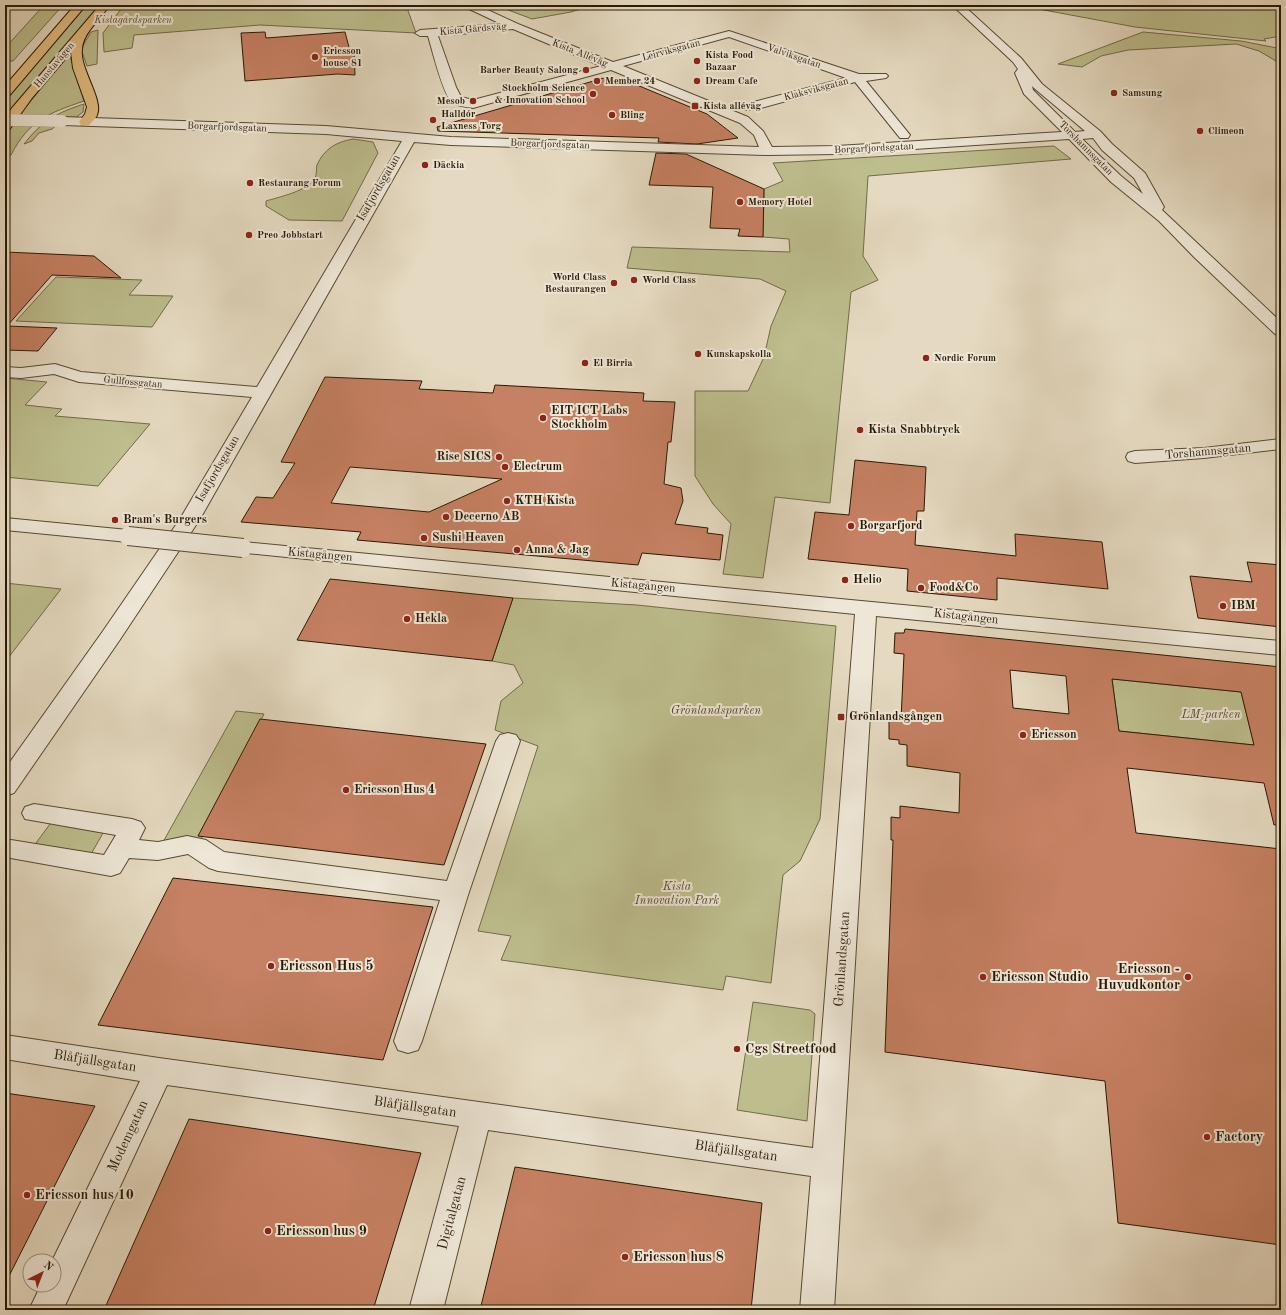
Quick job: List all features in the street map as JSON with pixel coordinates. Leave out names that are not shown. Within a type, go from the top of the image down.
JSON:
[{"type":"main road","name":"Hanstavägen","points":[[5,93],[81,5]]},
{"type":"main road","name":"Hanstavägen","points":[[5,127],[65,50],[83,32],[105,5]]},
{"type":"main road","points":[[83,32],[76,49],[80,68],[92,102],[91,115],[85,122]]},
{"type":"street","name":"Kista Alléväg","points":[[469,5],[514,26],[744,120],[755,128],[761,135],[767,152]]},
{"type":"street","name":"Torshamnsgatan","points":[[957,5],[1017,60],[1038,86],[1096,134],[1107,147],[1140,176],[1164,218]]},
{"type":"street","name":"Kista Gårdsväg","points":[[420,33],[514,26]]},
{"type":"street","name":"Kista Gårdsväg","points":[[432,33],[450,87],[456,99],[465,103],[480,103],[612,66]]},
{"type":"street","name":"Leirviksgatan","points":[[612,66],[729,34]]},
{"type":"street","name":"Valviksgatan","points":[[729,34],[858,78]]},
{"type":"street","name":"Torshamnsgatan","points":[[1024,70],[1021,73],[1028,91],[1071,135],[1116,179],[1164,218],[1199,254],[1281,331]]},
{"type":"street","name":"Klaksviksgatan","points":[[750,107],[858,78],[882,76]]},
{"type":"street","points":[[858,78],[904,135]]},
{"type":"street","name":"Borgarfjordsgatan","points":[[5,120],[326,130],[410,138],[767,152],[837,150],[1096,134]]},
{"type":"street","name":"Isafjordsgatan","points":[[5,787],[111,636],[190,519],[361,220],[410,138]]},
{"type":"street","name":"Gullfossgatan","points":[[5,372],[21,373],[55,369],[78,377],[262,394]]},
{"type":"street","name":"Torshamnsgatan","points":[[1135,457],[1204,453],[1281,444]]},
{"type":"street","name":"Kistagången","points":[[5,524],[1281,648]]},
{"type":"street","name":"Grönlandsgatan","points":[[817,1310],[866,607]]},
{"type":"street","points":[[408,1041],[456,892],[508,741]]},
{"type":"street","points":[[11,849],[111,866],[132,828],[34,813]]},
{"type":"street","points":[[122,848],[158,851],[192,846],[218,861],[456,892]]},
{"type":"street","name":"Blåfjällsgatan","points":[[5,1047],[158,1071],[826,1164]]},
{"type":"street","name":"Modemgatan","points":[[46,1310],[158,1071]]},
{"type":"street","name":"Digitalgatan","points":[[426,1310],[477,1115]]},
{"type":"green space","points":[[44,5],[63,5],[13,61],[5,61],[5,48]]},
{"type":"green space","points":[[87,5],[99,5],[8,115],[5,115],[6,99]]},
{"type":"green space","name":"Kistagårdsparken","points":[[124,5],[406,5],[416,33],[260,25],[134,35],[132,48],[104,52],[103,33]]},
{"type":"green space","points":[[495,5],[593,5],[571,12],[532,19]]},
{"type":"green space","points":[[1017,5],[1281,5],[1281,36],[1264,39],[1266,41],[1135,27]]},
{"type":"green space","points":[[98,30],[97,64],[87,66],[81,49],[91,32]]},
{"type":"green space","points":[[1143,32],[1241,41],[1277,48],[1281,51],[1281,64],[1259,51],[1236,44],[1128,50],[1101,56],[1082,67],[1058,64]]},
{"type":"green space","points":[[69,53],[84,101],[41,119],[25,133],[11,155],[5,156],[7,131]]},
{"type":"green space","points":[[84,104],[83,112],[75,118],[66,117],[52,129],[39,133],[32,141],[24,144],[37,129],[50,119],[65,111]]},
{"type":"green space","points":[[353,139],[373,142],[378,153],[342,221],[289,220],[266,206],[266,201],[293,193],[306,187],[315,178],[317,165],[323,155],[336,144]]},
{"type":"green space","points":[[1054,146],[1071,159],[868,176],[863,256],[878,280],[851,292],[830,503],[775,497],[763,578],[723,574],[731,524],[713,504],[695,476],[695,391],[748,391],[764,357],[771,326],[786,291],[760,279],[627,268],[632,247],[790,252],[789,239],[763,237],[764,189],[783,181],[773,163]]},
{"type":"green space","points":[[56,277],[142,280],[129,295],[173,296],[152,327],[16,321]]},
{"type":"green space","points":[[5,378],[47,382],[25,405],[62,409],[55,416],[150,424],[98,486],[5,477]]},
{"type":"green space","points":[[5,583],[61,589],[5,662]]},
{"type":"green space","name":"Kista Innovation Park","points":[[513,598],[637,605],[836,626],[820,819],[800,861],[783,875],[771,983],[726,976],[723,990],[501,960],[511,936],[478,931],[538,746],[495,730],[501,701],[523,683],[514,665],[492,661]]},
{"type":"green space","name":"LM-parken","points":[[1112,679],[1241,692],[1254,745],[1119,731]]},
{"type":"green space","points":[[236,711],[264,714],[197,847],[158,851]]},
{"type":"green space","points":[[53,820],[107,826],[90,856],[33,847]]},
{"type":"green space","points":[[753,1002],[810,1010],[815,1014],[807,1121],[737,1110]]},
{"type":"building","name":"Ericsson house 81","points":[[265,32],[266,38],[345,32],[350,51],[354,51],[355,75],[338,74],[245,81],[241,33]]},
{"type":"building","points":[[607,77],[620,78],[707,114],[738,138],[697,144],[658,142],[659,138],[438,131],[437,127]]},
{"type":"building","name":"Memory Hotel","points":[[656,153],[686,154],[764,189],[763,237],[738,236],[740,229],[710,228],[713,187],[649,185]]},
{"type":"building","points":[[5,252],[94,256],[121,278],[52,275],[7,326],[57,328],[38,351],[5,350]]},
{"type":"building","name":"Electrum","points":[[325,377],[422,381],[419,389],[493,393],[495,385],[644,393],[643,401],[675,402],[671,442],[668,442],[664,484],[681,488],[683,501],[675,524],[708,528],[707,533],[723,535],[720,560],[642,553],[638,565],[357,540],[361,532],[241,522],[256,497],[273,498],[295,463],[281,462]],"holes":[[[350,467],[502,479],[429,512],[331,503]]]},
{"type":"building","name":"Borgarfjord","points":[[855,460],[926,467],[924,511],[917,511],[915,545],[1016,556],[1015,534],[1102,542],[1108,589],[997,578],[997,600],[907,591],[908,569],[808,559],[815,512],[849,515]]},
{"type":"building","points":[[1247,562],[1281,565],[1281,627],[1198,618],[1190,576],[1252,582]]},
{"type":"building","name":"Hekla","points":[[330,579],[513,598],[492,661],[297,640]]},
{"type":"building","points":[[905,629],[1281,667],[1281,824],[1274,825],[1264,783],[1127,768],[1136,833],[1281,849],[1281,1245],[1118,1223],[1105,1081],[885,1052],[893,840],[891,840],[891,817],[900,818],[900,806],[959,813],[960,773],[907,766],[907,745],[899,744],[899,740],[889,739],[889,718],[901,720],[904,654],[894,653],[895,633],[904,633]],"holes":[[[1010,670],[1066,676],[1069,714],[1013,708]],[[1112,679],[1241,692],[1254,745],[1119,731]]]},
{"type":"building","name":"Ericsson Hus 4","points":[[260,719],[486,744],[444,865],[198,836]]},
{"type":"building","name":"Ericsson Hus 5","points":[[173,878],[433,907],[383,1060],[98,1025]]},
{"type":"building","name":"Ericsson hus 10","points":[[5,1093],[95,1106],[5,1284]]},
{"type":"building","name":"Ericsson hus 9","points":[[189,1119],[421,1153],[373,1310],[104,1310]]},
{"type":"building","name":"Ericsson hus 8","points":[[515,1167],[762,1203],[751,1310],[480,1310]]},
{"type":"place","name":"Ericsson house 81","points":[[315,57]]},
{"type":"place","name":"Kista Food Bazaar","points":[[697,61]]},
{"type":"place","name":"Barber Beauty Salong","points":[[586,70]]},
{"type":"place","name":"Member 24","points":[[597,81]]},
{"type":"place","name":"Dream Cafe","points":[[697,81]]},
{"type":"place","name":"Samsung","points":[[1114,93]]},
{"type":"place","name":"Stockholm Science & Innovation School","points":[[593,94]]},
{"type":"place","name":"Mesob","points":[[473,101]]},
{"type":"place","name":"Kista alléväg","points":[[695,106]]},
{"type":"place","name":"Bling","points":[[612,115]]},
{"type":"place","name":"Halldór Laxness Torg","points":[[433,120]]},
{"type":"place","name":"Climeon","points":[[1200,131]]},
{"type":"place","name":"Däckia","points":[[425,165]]},
{"type":"place","name":"Restaurang Forum","points":[[250,183]]},
{"type":"place","name":"Memory Hotel","points":[[740,202]]},
{"type":"place","name":"Preo Jobbstart","points":[[249,235]]},
{"type":"place","name":"World Class","points":[[634,280]]},
{"type":"place","name":"World Class Restaurangen","points":[[614,283]]},
{"type":"place","name":"Kunskapskolla","points":[[698,354]]},
{"type":"place","name":"Nordic Forum","points":[[926,358]]},
{"type":"place","name":"El Birria","points":[[585,363]]},
{"type":"place","name":"EIT ICT Labs Stockholm","points":[[543,418]]},
{"type":"place","name":"Kista Snabbtryck","points":[[860,430]]},
{"type":"place","name":"Rise SICS","points":[[499,457]]},
{"type":"place","name":"Electrum","points":[[505,467]]},
{"type":"place","name":"KTH Kista","points":[[507,501]]},
{"type":"place","name":"Decerno AB","points":[[446,517]]},
{"type":"place","name":"Bram's Burgers","points":[[115,520]]},
{"type":"place","name":"Borgarfjord","points":[[851,526]]},
{"type":"place","name":"Sushi Heaven","points":[[424,538]]},
{"type":"place","name":"Anna & Jag","points":[[517,550]]},
{"type":"place","name":"Helio","points":[[845,580]]},
{"type":"place","name":"Food&Co","points":[[921,588]]},
{"type":"place","name":"IBM","points":[[1223,606]]},
{"type":"place","name":"Hekla","points":[[407,619]]},
{"type":"place","name":"Grönlandsgången","points":[[841,717]]},
{"type":"place","name":"Ericsson","points":[[1023,735]]},
{"type":"place","name":"Ericsson Hus 4","points":[[346,790]]},
{"type":"place","name":"Ericsson Hus 5","points":[[271,966]]},
{"type":"place","name":"Ericsson Studio","points":[[983,977]]},
{"type":"place","name":"Ericsson - Huvudkontor","points":[[1188,977]]},
{"type":"place","name":"Cgs Streetfood","points":[[737,1049]]},
{"type":"place","name":"Factory","points":[[1207,1137]]},
{"type":"place","name":"Ericsson hus 10","points":[[27,1195]]},
{"type":"place","name":"Ericsson hus 9","points":[[268,1231]]},
{"type":"place","name":"Ericsson hus 8","points":[[625,1257]]},
{"type":"park label","name":"Grönlandsparken","points":[[716,711]]}]
